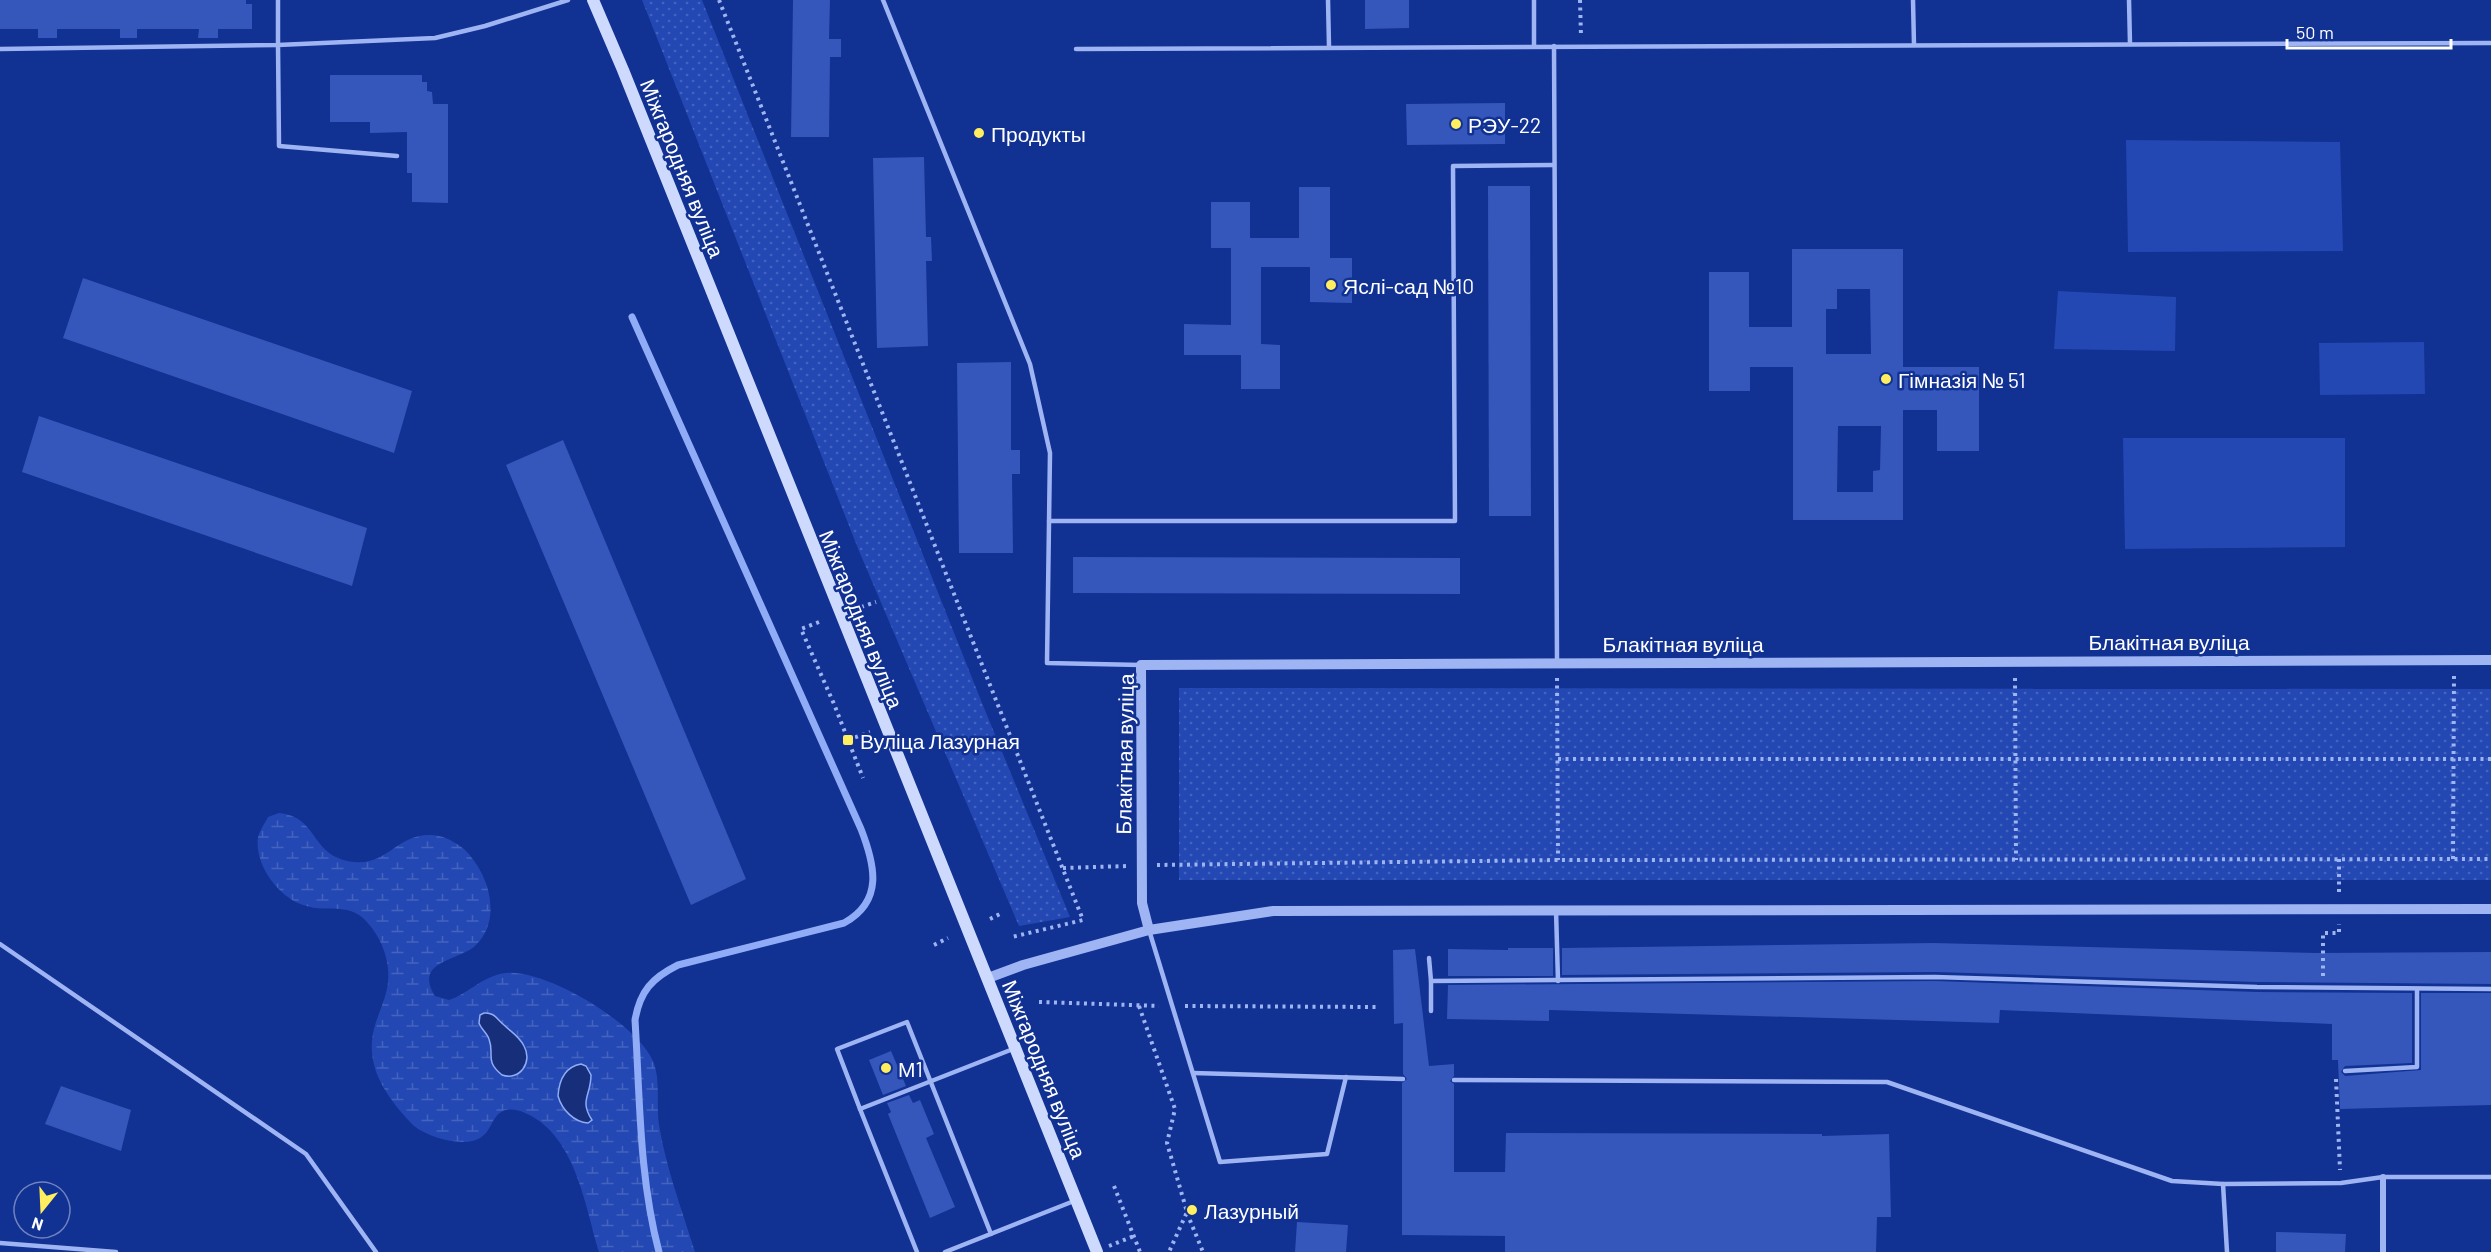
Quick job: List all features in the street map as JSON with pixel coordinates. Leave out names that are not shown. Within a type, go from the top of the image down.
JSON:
[{"type":"main road","name":"Міжгародняя вуліца","points":[[593,0],[884,728],[988,978],[1013,1049],[1097,1251]]},
{"type":"street","name":"Блакітная вуліца","points":[[1149,930],[1142,903],[1142,665],[2491,660]]},
{"type":"street","points":[[988,978],[1023,965],[1149,930],[1273,911],[2491,909]]},
{"type":"street","points":[[2383,1176],[2383,1252]]},
{"type":"lane","points":[[278,0],[279,146],[397,156]]},
{"type":"lane","points":[[0,49],[278,45],[435,38],[485,26],[568,0]]},
{"type":"lane","points":[[883,0],[1030,364],[1050,453],[1047,663],[1142,665]]},
{"type":"lane","points":[[1328,0],[1329,46]]},
{"type":"lane","points":[[1534,0],[1534,46]]},
{"type":"lane","points":[[1913,0],[1914,45]]},
{"type":"lane","points":[[2129,0],[2130,44]]},
{"type":"lane","points":[[1076,49],[1329,46],[2491,43]]},
{"type":"lane","points":[[1554,46],[1557,662]]},
{"type":"lane","points":[[1049,521],[1455,521],[1453,166],[1554,165]]},
{"type":"lane","points":[[1556,910],[1558,981]]},
{"type":"lane","points":[[1149,930],[1220,1162],[1328,1154],[1346,1077]]},
{"type":"lane","points":[[0,944],[306,1154],[376,1252]]},
{"type":"lane","points":[[1429,958],[1431,1011]]},
{"type":"lane","points":[[1431,981],[1935,977],[2323,988],[2491,989]]},
{"type":"lane","points":[[2345,1071],[2417,1067],[2417,989]]},
{"type":"lane","points":[[917,1252],[837,1049],[907,1022],[991,1234]]},
{"type":"lane","points":[[860,1109],[1013,1049]]},
{"type":"lane","points":[[1193,1073],[1402,1079]]},
{"type":"lane","points":[[1454,1080],[1887,1082],[2172,1181],[2223,1184],[2341,1183],[2383,1176],[2491,1177]]},
{"type":"lane","points":[[2223,1184],[2227,1252]]},
{"type":"lane","points":[[945,1252],[1077,1200]]},
{"type":"lane","points":[[0,1243],[116,1252]]},
{"type":"path","points":[[719,0],[832,280],[1083,920],[1012,937]]},
{"type":"path","points":[[1581,0],[1581,46]]},
{"type":"path","points":[[861,607],[876,602]]},
{"type":"path","points":[[819,622],[801,629],[863,778]]},
{"type":"path","points":[[2453,859],[2454,660]]},
{"type":"path","points":[[2015,661],[2016,860]]},
{"type":"path","points":[[1557,662],[1558,860]]},
{"type":"path","points":[[848,740],[884,728]]},
{"type":"path","points":[[1558,759],[2491,759]]},
{"type":"path","points":[[2339,859],[2339,892]]},
{"type":"path","points":[[1063,868],[1558,860],[2491,859]]},
{"type":"path","points":[[990,919],[1002,913]]},
{"type":"path","points":[[2323,988],[2323,933],[2339,933],[2339,923]]},
{"type":"path","points":[[934,945],[948,938]]},
{"type":"path","points":[[1039,1002],[1139,1006],[1376,1007]]},
{"type":"path","points":[[1139,1006],[1175,1109],[1167,1143],[1187,1212],[1203,1252]]},
{"type":"path","points":[[2341,1183],[2336,1071],[2345,1071]]},
{"type":"path","points":[[1114,1186],[1140,1252]]},
{"type":"path","points":[[1169,1252],[1187,1212]]},
{"type":"path","points":[[1097,1251],[1134,1236]]},
{"type":"green space","points":[[642,0],[702,0],[982,703],[1070,917],[1019,926],[859,551]]},
{"type":"green space","points":[[2126,140],[2340,142],[2343,251],[2128,252]]},
{"type":"green space","points":[[2058,291],[2176,297],[2175,351],[2054,349]]},
{"type":"green space","points":[[2424,342],[2425,394],[2320,395],[2319,343]]},
{"type":"green space","points":[[2123,438],[2345,438],[2345,547],[2125,549]]},
{"type":"green space","points":[[1179,688],[2491,689],[2491,880],[1179,880]]},
{"type":"green space","points":[[279,813],[292,816],[302,822],[329,853],[340,859],[354,862],[367,862],[406,841],[428,835],[446,838],[466,851],[481,872],[486,884],[491,910],[489,923],[484,935],[475,946],[440,963],[434,969],[430,976],[430,984],[435,996],[449,1000],[498,974],[523,974],[566,989],[610,1016],[629,1031],[644,1046],[653,1061],[658,1084],[658,1117],[662,1141],[695,1252],[599,1252],[583,1193],[567,1154],[556,1137],[542,1123],[525,1113],[514,1110],[503,1111],[484,1135],[473,1141],[464,1142],[435,1137],[412,1124],[389,1097],[374,1065],[372,1041],[374,1029],[388,985],[388,968],[381,943],[372,928],[356,913],[303,905],[285,895],[277,887],[260,858],[258,837],[268,817]]},
{"type":"shaded area","points":[[484,1013],[495,1016],[522,1043],[527,1058],[526,1064],[519,1073],[502,1075],[493,1065],[489,1039],[479,1023],[480,1015]]},
{"type":"shaded area","points":[[581,1064],[586,1066],[591,1075],[586,1107],[592,1120],[588,1123],[569,1114],[562,1106],[558,1096],[564,1075],[570,1068]]},
{"type":"building","points":[[0,0],[246,0],[246,4],[252,4],[252,29],[218,29],[218,38],[198,38],[199,29],[137,29],[137,38],[120,38],[120,29],[57,29],[57,38],[38,38],[38,29],[0,29]]},
{"type":"building","points":[[793,0],[830,0],[829,39],[841,39],[841,57],[830,57],[829,137],[791,137]]},
{"type":"building","points":[[1365,0],[1409,0],[1409,28],[1365,29]]},
{"type":"building","points":[[330,75],[422,75],[422,82],[427,82],[427,91],[432,92],[433,104],[448,104],[448,203],[412,202],[412,173],[407,173],[407,132],[370,133],[370,122],[330,122]]},
{"type":"building","name":"РЭУ-22","points":[[1505,103],[1505,144],[1407,145],[1406,104]]},
{"type":"building","points":[[924,157],[926,237],[931,237],[932,261],[926,261],[928,346],[877,348],[873,158]]},
{"type":"building","points":[[1488,186],[1530,186],[1531,516],[1489,516]]},
{"type":"building","name":"Яслі-сад №10","points":[[1299,187],[1330,187],[1330,258],[1352,258],[1352,303],[1310,302],[1310,267],[1261,267],[1261,344],[1280,345],[1280,389],[1241,389],[1241,355],[1184,355],[1184,324],[1231,325],[1231,248],[1211,248],[1211,202],[1250,202],[1250,238],[1299,238]]},
{"type":"building","name":"Гімназія № 51","points":[[1792,249],[1903,249],[1903,367],[1979,367],[1979,451],[1937,451],[1937,410],[1903,410],[1903,520],[1793,520],[1793,367],[1750,367],[1750,391],[1709,391],[1709,272],[1749,272],[1749,327],[1792,327]],"holes":[[[1837,289],[1870,289],[1871,354],[1826,354],[1826,309],[1837,309]],[[1838,426],[1881,426],[1880,470],[1873,471],[1873,492],[1837,492]]]},
{"type":"building","points":[[83,278],[412,391],[394,453],[63,338]]},
{"type":"building","points":[[1011,362],[1011,450],[1020,450],[1020,474],[1012,474],[1013,553],[959,553],[957,363]]},
{"type":"building","points":[[39,416],[367,528],[352,586],[22,472]]},
{"type":"building","points":[[563,440],[746,879],[691,905],[506,465]]},
{"type":"building","points":[[1073,557],[1460,558],[1460,594],[1073,593]]},
{"type":"building","points":[[1934,943],[2316,953],[2491,952],[2491,984],[2257,982],[1935,972],[1562,975],[1562,948]]},
{"type":"building","points":[[1508,948],[1553,948],[1553,976],[1448,976],[1448,949],[1508,950]]},
{"type":"building","points":[[1415,949],[1429,1066],[1454,1064],[1454,1076],[1450,1081],[1454,1084],[1454,1172],[1505,1172],[1506,1133],[1822,1134],[1822,1136],[1889,1134],[1891,1217],[1877,1217],[1876,1252],[1505,1252],[1505,1236],[1402,1235],[1402,1083],[1407,1079],[1403,1074],[1403,1023],[1394,1024],[1393,950]]},
{"type":"building","points":[[1935,981],[2257,992],[2412,993],[2412,1063],[2345,1066],[2341,1072],[2345,1076],[2421,1070],[2421,993],[2491,993],[2491,1105],[2340,1109],[2338,1060],[2332,1060],[2332,1024],[2000,1010],[1999,1023],[1549,1010],[1549,1021],[1447,1019],[1448,985]]},
{"type":"building","points":[[891,1051],[906,1086],[883,1095],[869,1060]]},
{"type":"building","points":[[61,1086],[131,1110],[121,1151],[45,1124]]},
{"type":"building","points":[[909,1095],[913,1103],[920,1100],[934,1134],[926,1138],[955,1207],[930,1218],[888,1114],[891,1112],[887,1103]]},
{"type":"building","points":[[1297,1222],[1348,1225],[1346,1252],[1295,1252]]},
{"type":"building","points":[[2276,1232],[2346,1234],[2345,1252],[2276,1252]]},
{"type":"waterway","points":[[632,317],[861,829],[870,856],[873,881],[866,904],[844,923],[678,965],[654,980],[644,993],[635,1020],[640,1108],[644,1166],[652,1224],[659,1252]]},
{"type":"place","name":"РЭУ-22","points":[[1456,124]]},
{"type":"place","name":"Продукты","points":[[979,133]]},
{"type":"place","name":"Яслі-сад №10","points":[[1331,285]]},
{"type":"place","name":"Гімназія № 51","points":[[1886,379]]},
{"type":"place","name":"Вуліца Лазурная","points":[[848,740]]},
{"type":"place","name":"М1","points":[[886,1068]]},
{"type":"place","name":"Лазурный","points":[[1192,1210]]}]
